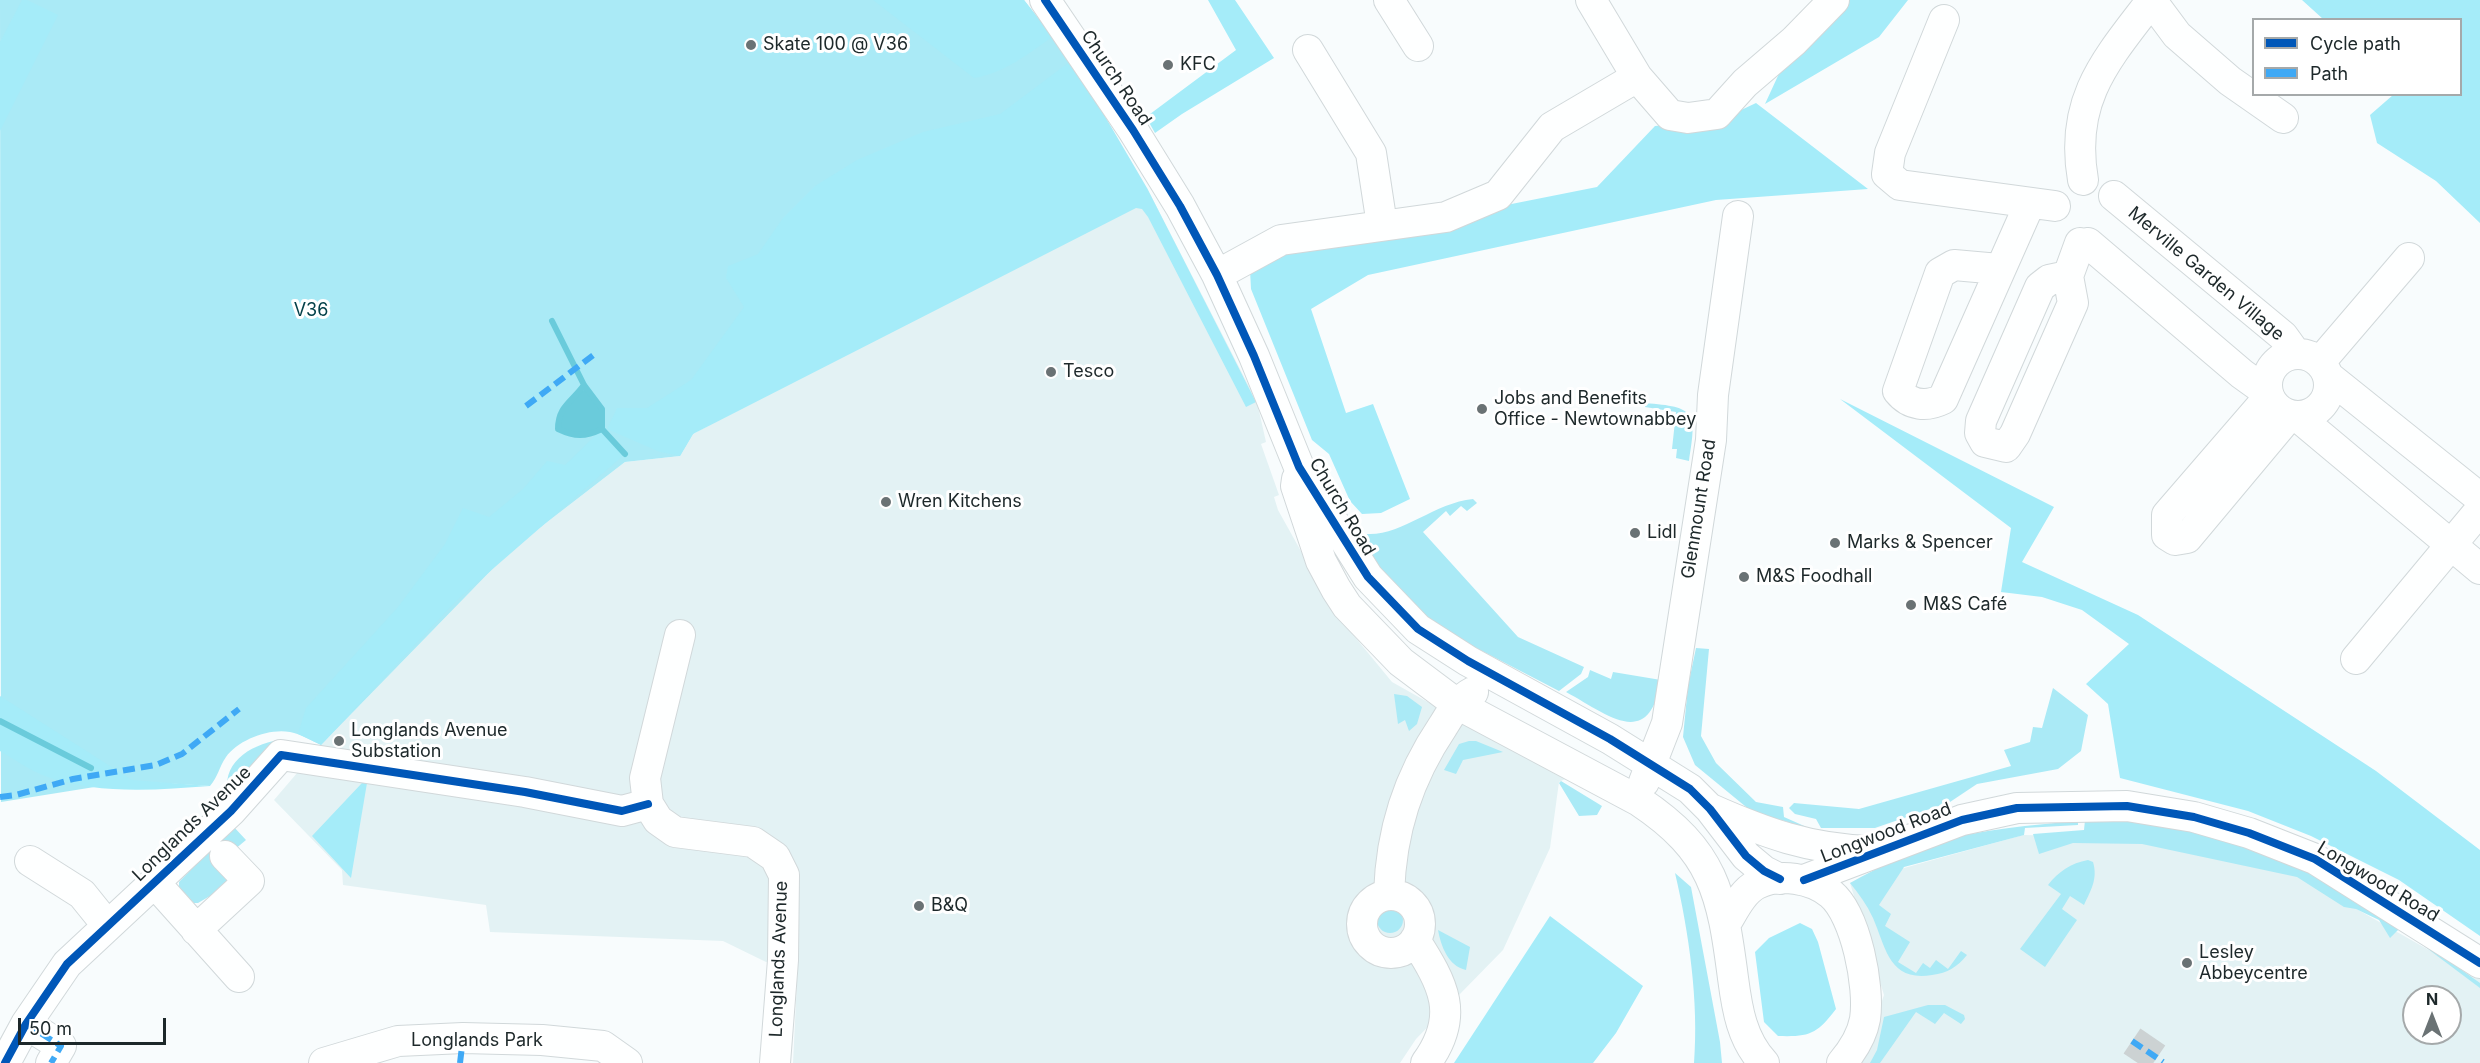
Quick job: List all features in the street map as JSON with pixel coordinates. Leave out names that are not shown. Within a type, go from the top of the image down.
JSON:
[{"type":"street","name":"Church Road","points":[[1045,0],[1133,130],[1180,206],[1217,275],[1269,388],[1299,467],[1368,577],[1418,630],[1468,662],[1651,764],[1690,789],[1710,809],[1746,856],[1764,871],[1831,894],[1848,917],[1865,990],[1865,1019],[1855,1048],[1842,1063]]},
{"type":"street","points":[[1389,0],[1418,46]]},
{"type":"street","points":[[1591,0],[1637,76],[1670,116],[1688,118],[1716,114],[1745,83],[1794,41],[1834,0]]},
{"type":"street","points":[[2083,180],[2078,138],[2084,109],[2098,75],[2152,0],[2177,35],[2230,81],[2283,118]]},
{"type":"street","points":[[1944,20],[1890,153],[1887,174],[1900,185],[2042,205],[2054,214],[2065,236],[2084,243],[2480,569]]},
{"type":"street","points":[[1308,50],[1371,153],[1382,225]]},
{"type":"street","points":[[1217,275],[1281,240],[1446,217],[1498,195],[1552,127],[1637,76]]},
{"type":"street","points":[[1999,269],[1954,265],[1940,273],[1898,391],[1902,396],[1920,405],[1932,404],[1943,399],[1999,269],[2042,205],[2064,188],[2083,180],[2101,183],[2114,196],[2118,213],[2114,228],[2103,239],[2084,243]]},
{"type":"street","name":"Merville Garden Village","points":[[2114,196],[2480,498]]},
{"type":"street","name":"Glenmount Road","points":[[1639,801],[1667,723],[1711,440],[1713,395],[1738,216]]},
{"type":"street","points":[[2068,276],[2049,280],[2040,287],[1981,421],[1980,433],[1985,442],[2006,447],[2015,434],[2073,303],[2068,276],[2084,243]]},
{"type":"street","points":[[2315,364],[2409,258]]},
{"type":"street","points":[[2282,358],[2315,364],[2330,386],[2325,402],[2308,415],[2281,405],[2271,369],[2282,358]]},
{"type":"street","name":"Church Road","points":[[1299,467],[1296,486],[1321,561],[1335,589],[1347,606],[1401,662],[1639,801],[1667,819],[1688,839],[1708,870],[1720,897],[1726,923],[1736,1001],[1743,1028]]},
{"type":"street","points":[[2356,658],[2480,510]]},
{"type":"street","points":[[1418,630],[1463,699]]},
{"type":"street","points":[[648,804],[645,778],[680,635]]},
{"type":"street","points":[[1389,894],[1393,842],[1401,807],[1428,748],[1463,699],[1490,685],[1513,686]]},
{"type":"street","name":"Longlands Avenue","points":[[5,1063],[26,1024],[67,964],[231,811],[281,755],[525,792],[622,810],[648,804],[658,820],[675,832],[753,842],[775,857],[784,875],[783,960],[775,1063]]},
{"type":"street","name":"Longwood Road","points":[[1726,923],[1746,893],[1757,884],[1792,879],[1962,820],[2017,808],[2112,805],[2194,817],[2249,833],[2315,859],[2480,963]]},
{"type":"street","points":[[1710,809],[1787,840],[1840,850],[1875,851]]},
{"type":"street","points":[[196,930],[249,881],[225,856]]},
{"type":"street","points":[[30,861],[82,894],[107,925]]},
{"type":"street","points":[[154,882],[239,977]]},
{"type":"street","points":[[1389,894],[1407,899],[1419,913],[1419,932],[1415,940],[1399,952],[1389,953],[1381,951],[1367,941],[1361,924],[1366,907],[1380,896],[1389,894]]},
{"type":"street","points":[[1415,940],[1443,988],[1445,1002],[1444,1029],[1426,1063]]},
{"type":"street","points":[[26,1024],[61,1046],[51,1063]]},
{"type":"street","points":[[1742,1063],[1743,1028]]},
{"type":"street","points":[[1743,1028],[1756,1054],[1764,1063]]},
{"type":"street","name":"Longlands Park","points":[[324,1063],[398,1041],[462,1051],[542,1040],[603,1046],[627,1063]]},
{"type":"shaded area","points":[[22,0],[27,0],[58,15],[0,131],[0,42]]},
{"type":"shaded area","points":[[873,0],[1024,0],[1052,37],[1005,68],[974,78]]},
{"type":"shaded area","points":[[1208,0],[1235,0],[1274,58],[1155,133],[1146,117],[1236,50]]},
{"type":"shaded area","points":[[1833,0],[1908,0],[1879,37],[1765,104],[1794,41]]},
{"type":"shaded area","points":[[2302,0],[2480,0],[2480,223],[2436,181],[2377,143],[2370,115],[2392,96],[2462,96],[2462,18],[2322,18]]},
{"type":"shaded area","points":[[1072,60],[1147,188],[1256,402],[1246,407],[1148,217],[1142,209],[1136,208],[693,434],[680,456],[660,452],[607,429],[617,408],[647,408],[691,380],[744,307],[726,278],[728,266],[758,254],[783,218],[815,186],[857,160],[923,132],[1000,114]]},
{"type":"shaded area","points":[[1756,103],[1868,189],[1716,200],[1368,275],[1311,309],[1346,413],[1373,404],[1410,499],[1381,513],[1362,514],[1350,501],[1329,454],[1312,440],[1251,289],[1250,270],[1270,252],[1597,187],[1655,126],[1720,120]]},
{"type":"shaded area","points":[[1147,188],[1257,402],[1266,442],[1261,444],[1279,495],[1274,497],[1278,510],[1336,614],[1392,682],[1565,779],[1559,782],[1550,848],[1503,950],[1416,1039],[1400,1063],[793,1063],[798,961],[766,962],[723,941],[490,932],[486,905],[343,885],[342,870],[274,800],[321,745],[511,550],[625,462],[680,456],[693,434]]},
{"type":"shaded area","points":[[586,389],[602,409],[602,429],[585,434],[568,433],[558,426],[562,408],[575,395]]},
{"type":"shaded area","points":[[1840,399],[2054,507],[2022,562],[2138,615],[2376,771],[2480,850],[2480,936],[2399,880],[2311,836],[2248,811],[2120,778],[2108,704],[2086,684],[2129,644],[2082,610],[2042,597],[2001,592],[2011,528]]},
{"type":"shaded area","points":[[602,429],[625,454],[457,600],[321,745],[298,734],[306,708],[398,607],[445,544],[463,508],[489,517],[523,489],[547,461],[565,465]]},
{"type":"shaded area","points":[[0,696],[132,780],[210,786],[148,790],[106,789],[65,782],[39,774],[0,751]]},
{"type":"shaded area","points":[[362,783],[367,783],[351,878],[312,836]]},
{"type":"shaded area","points":[[2023,835],[2233,839],[2480,979],[2480,1063],[1861,1063],[1884,995],[1850,883]]},
{"type":"shaded area","points":[[1550,916],[1643,986],[1616,1033],[1593,1063],[1454,1063]]},
{"type":"shaded area","points":[[1800,923],[1812,929],[1818,942],[1836,1009],[1818,1029],[1812,1032],[1798,1036],[1778,1036],[1764,1022],[1755,952],[1769,938]]},
{"type":"green space","name":"V36","points":[[0,0],[1024,0],[1072,60],[693,434],[680,456],[625,462],[511,550],[321,745],[294,733],[273,732],[246,741],[231,751],[210,786],[132,781],[1,802]]},
{"type":"green space","points":[[1645,403],[1675,407],[1689,415],[1693,432],[1689,461],[1676,458],[1677,449],[1672,449],[1676,412],[1645,407]]},
{"type":"green space","points":[[1473,499],[1477,503],[1467,511],[1461,506],[1450,516],[1446,511],[1423,532],[1518,637],[1584,667],[1581,674],[1559,691],[1434,626],[1375,566],[1366,545],[1367,534],[1392,530],[1445,506]]},
{"type":"green space","points":[[1696,648],[1709,649],[1701,736],[1716,763],[1756,802],[1783,807],[1784,817],[1811,829],[1751,811],[1695,765],[1683,737],[1688,686]]},
{"type":"green space","points":[[1590,670],[1611,679],[1613,672],[1661,680],[1655,702],[1647,715],[1636,721],[1624,721],[1596,710],[1566,692],[1588,677]]},
{"type":"green space","points":[[2053,688],[2088,715],[2081,751],[2058,769],[1977,784],[1950,802],[1875,828],[1821,828],[1816,819],[1795,814],[1789,808],[1794,803],[1859,809],[2011,766],[2004,750],[2030,742],[2033,727],[2042,728]]},
{"type":"green space","points":[[1394,694],[1407,696],[1422,707],[1417,724],[1409,731],[1405,720],[1398,724]]},
{"type":"green space","points":[[279,740],[296,743],[229,798],[228,775],[239,758],[257,746]]},
{"type":"green space","points":[[1476,741],[1503,752],[1463,760],[1456,774],[1444,770],[1459,744]]},
{"type":"green space","points":[[1561,781],[1602,806],[1597,815],[1579,816],[1559,783]]},
{"type":"green space","points":[[2085,820],[2141,822],[2207,832],[2326,874],[2480,983],[2480,988],[2400,928],[2390,938],[2379,920],[2356,909],[2344,907],[2297,877],[2142,844],[2073,843],[2039,854],[2033,834],[2084,830]]},
{"type":"green space","points":[[2078,821],[2078,825],[2025,828],[2024,835],[1904,867],[1879,905],[1891,914],[1885,926],[1910,942],[1898,962],[1916,973],[1923,963],[1930,968],[1936,960],[1948,969],[1961,951],[1967,955],[1956,966],[1943,973],[1918,976],[1898,968],[1886,951],[1868,909],[1850,883],[1903,855],[1937,842],[1989,831]]},
{"type":"green space","points":[[233,826],[246,840],[234,850],[225,840],[212,853],[228,872],[226,886],[213,900],[210,896],[194,903],[179,887],[179,882]]},
{"type":"green space","points":[[2088,860],[2093,862],[2094,868],[2091,889],[2084,905],[2070,896],[2062,909],[2077,920],[2045,967],[2020,949],[2061,894],[2048,885],[2065,869]]},
{"type":"green space","points":[[1675,873],[1691,887],[1722,1063],[1694,1063],[1695,1016],[1692,968]]},
{"type":"green space","points":[[1390,907],[1399,911],[1403,920],[1399,929],[1390,933],[1381,929],[1377,920],[1381,911]]},
{"type":"green space","points":[[1438,930],[1470,947],[1466,970],[1450,960],[1443,949]]},
{"type":"green space","points":[[1928,1005],[1945,1005],[1964,1015],[1965,1019],[1961,1024],[1944,1013],[1935,1024],[1916,1012],[1880,1063],[1870,1063],[1877,1050],[1884,1017]]},
{"type":"waterway","points":[[552,321],[584,385],[602,409],[602,429],[625,454]]},
{"type":"waterway","points":[[584,385],[563,409],[558,429],[580,435],[602,429]]},
{"type":"waterway","points":[[0,721],[91,768]]},
{"type":"tunnel","points":[[2132,1041],[2163,1062]]},
{"type":"marked path","points":[[526,406],[596,353]]},
{"type":"marked path","points":[[0,797],[16,795],[73,779],[156,765],[182,754],[239,709]]},
{"type":"marked path","points":[[26,1024],[61,1046],[51,1063]]},
{"type":"marked path","points":[[460,1063],[463,1038]]},
{"type":"marked path","points":[[2132,1041],[2163,1062]]},
{"type":"cycle path","points":[[1045,0],[1133,130],[1180,206],[1217,275],[1254,356],[1299,467],[1368,577],[1418,629],[1468,661],[1610,739],[1690,789],[1710,809],[1746,856],[1764,871],[1780,879]]},
{"type":"cycle path","points":[[5,1063],[26,1024],[67,964],[231,811],[281,755],[525,792],[622,811],[648,804]]},
{"type":"cycle path","points":[[1804,880],[1962,820],[2017,808],[2127,806],[2194,817],[2249,833],[2315,859],[2480,963]]},
{"type":"place","name":"Skate 100 @ V36","points":[[751,45]]},
{"type":"place","name":"KFC","points":[[1168,65]]},
{"type":"place","name":"Tesco","points":[[1051,372]]},
{"type":"place","name":"Jobs and Benefits Office - Newtownabbey","points":[[1482,409]]},
{"type":"place","name":"Wren Kitchens","points":[[886,502]]},
{"type":"place","name":"Lidl","points":[[1635,533]]},
{"type":"place","name":"Marks & Spencer","points":[[1835,543]]},
{"type":"place","name":"M&S Foodhall","points":[[1744,577]]},
{"type":"place","name":"M&S Café","points":[[1911,605]]},
{"type":"place","name":"Longlands Avenue Substation","points":[[339,741]]},
{"type":"place","name":"B&Q","points":[[919,906]]},
{"type":"place","name":"Lesley Abbeycentre","points":[[2187,963]]}]
